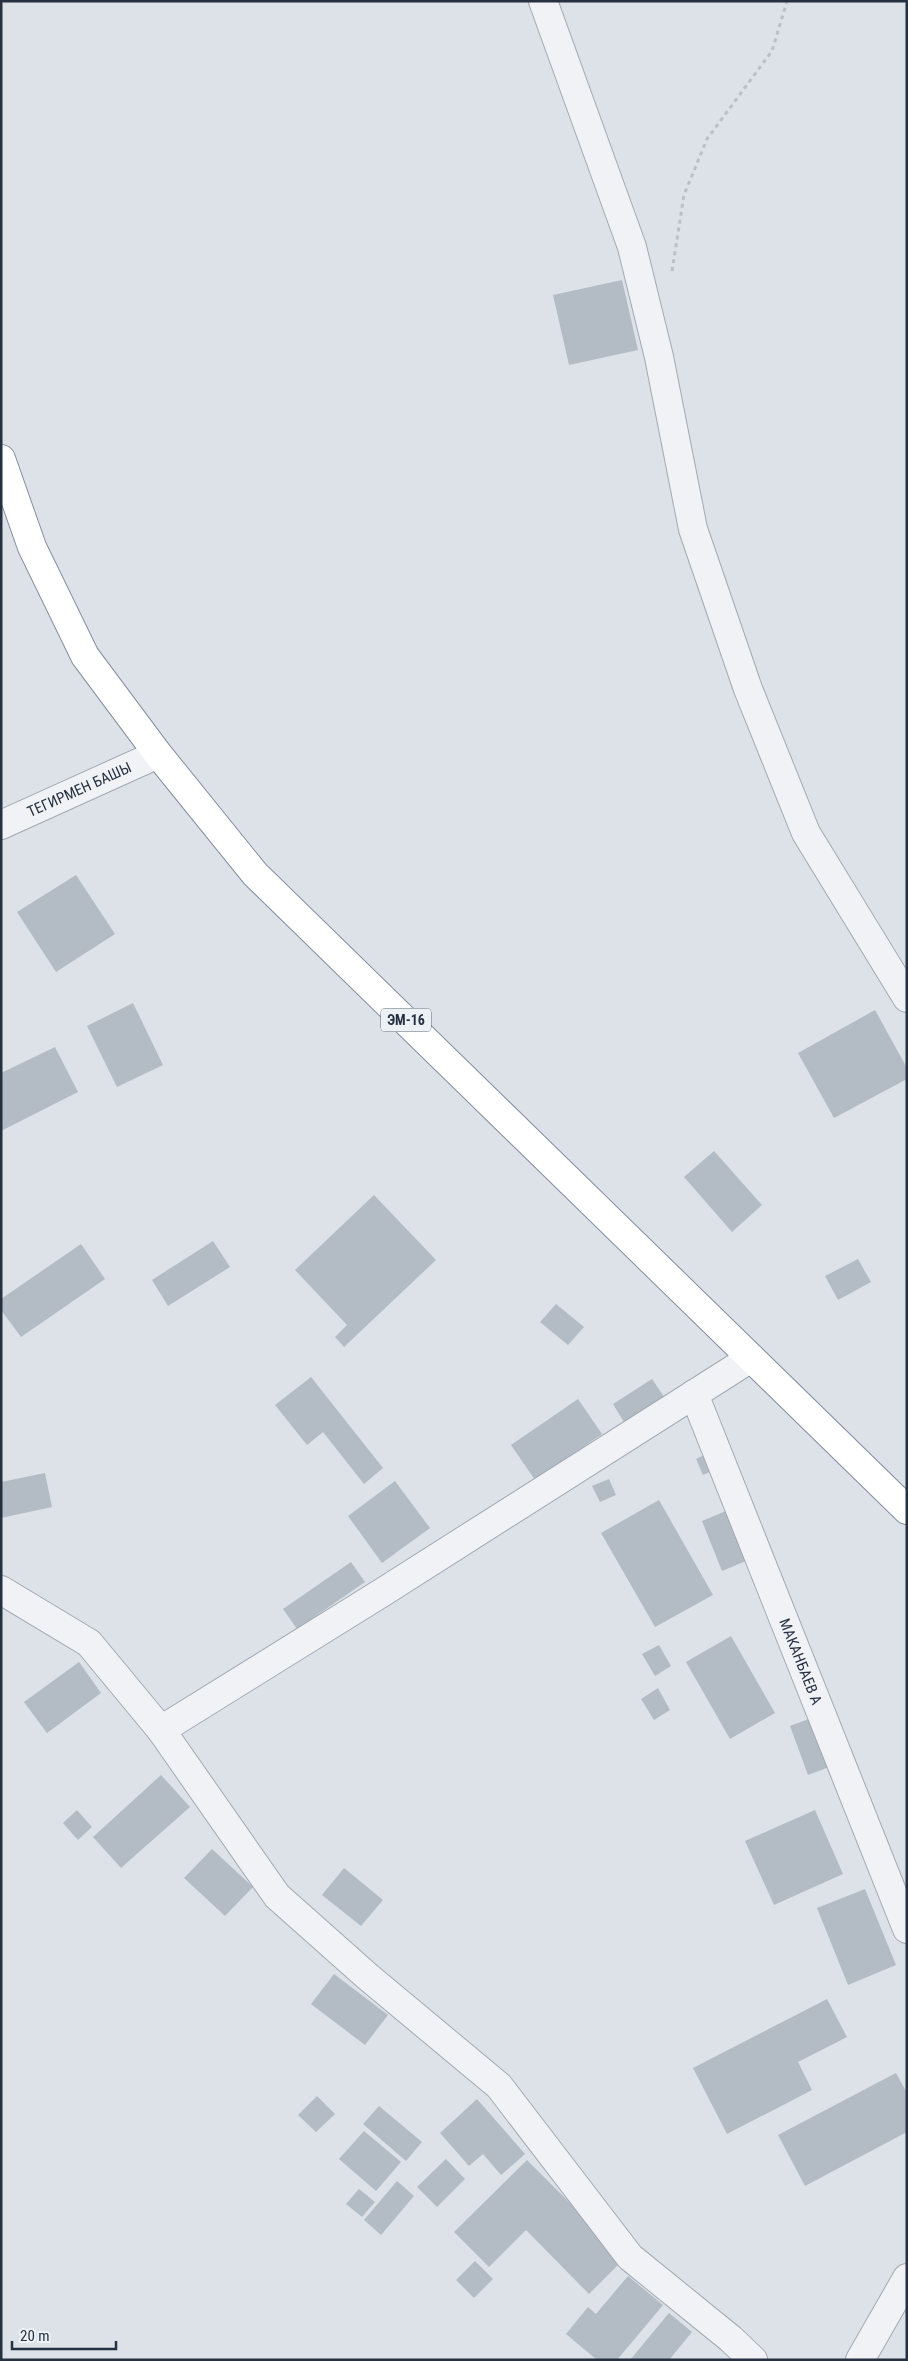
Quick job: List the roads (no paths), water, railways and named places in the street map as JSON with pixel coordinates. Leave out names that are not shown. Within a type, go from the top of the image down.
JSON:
[{"type":"highway","name":"ЭМ-16","points":[[1,459],[32,547],[85,656],[158,754],[255,874],[907,1510]]},
{"type":"street","points":[[543,1],[632,247],[659,357],[694,529],[748,689],[806,833],[907,998]]},
{"type":"street","name":"ТЕГИРМЕН БАШЫ","points":[[1,825],[158,754]]},
{"type":"street","points":[[161,1730],[383,1592],[751,1358]]},
{"type":"street","name":"МАКАНБАЕВ А","points":[[694,1394],[907,1929]]},
{"type":"street","points":[[1,1590],[89,1643],[161,1730],[278,1896],[368,1976],[499,2086],[630,2257],[730,2339],[752,2360]]},
{"type":"street","points":[[860,2360],[907,2278]]}]
